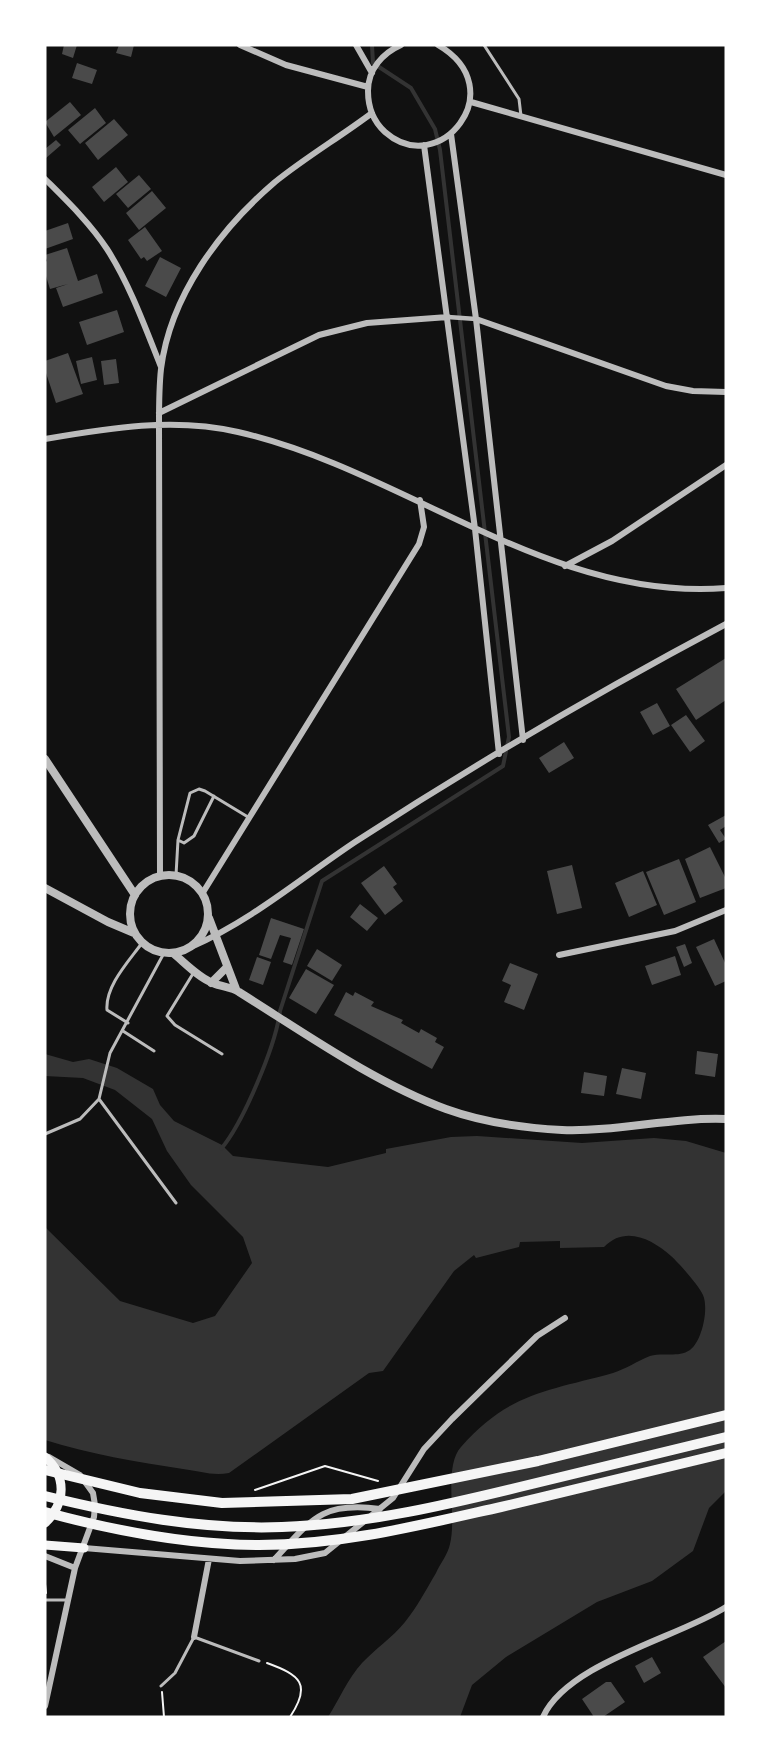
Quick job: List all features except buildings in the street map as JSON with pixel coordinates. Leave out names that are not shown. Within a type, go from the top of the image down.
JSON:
[{"type":"highway","points":[[45,1470],[140,1493],[222,1503],[352,1499],[517,1466],[726,1415]]},
{"type":"highway","points":[[45,1496],[110,1512],[181,1523],[282,1527],[356,1521],[451,1504],[726,1437]]},
{"type":"highway","points":[[45,1512],[102,1528],[160,1537],[218,1544],[297,1544],[398,1531],[726,1453]]},
{"type":"main road","points":[[45,1456],[60,1475],[62,1488],[57,1508],[45,1523]]},
{"type":"main road","points":[[45,1545],[84,1548]]},
{"type":"street","points":[[240,45],[286,65],[368,87]]},
{"type":"street","points":[[356,45],[372,73]]},
{"type":"street","points":[[401,45],[380,60],[372,73],[368,87],[372,113],[378,124],[393,137],[411,144],[426,144],[449,135],[460,125],[471,102],[470,84],[464,67],[453,53],[438,45]]},
{"type":"street","points":[[471,102],[726,176]]},
{"type":"street","points":[[160,876],[159,413],[161,368],[174,317],[187,286],[242,214],[274,183],[372,113]]},
{"type":"street","points":[[449,135],[476,319],[496,538],[521,741]]},
{"type":"street","points":[[426,144],[451,317],[501,753]]},
{"type":"street","points":[[45,179],[80,214],[107,248],[134,300],[161,368]]},
{"type":"street","points":[[159,413],[319,335],[368,323],[451,317],[476,319],[531,336],[666,386],[693,391],[726,392]]},
{"type":"street","points":[[45,439],[159,424],[202,426],[238,432],[308,452],[420,500],[477,530],[565,566],[636,583],[724,590]]},
{"type":"street","points":[[565,566],[612,541],[726,465]]},
{"type":"street","points":[[202,894],[419,544],[424,527],[420,500]]},
{"type":"street","points":[[236,989],[227,967],[216,936],[208,916],[202,894],[191,882],[176,875],[160,876],[146,882],[135,895],[129,914],[134,933],[142,943],[164,953],[173,953],[216,936],[355,842],[659,659],[726,624]]},
{"type":"street","points":[[45,759],[135,895]]},
{"type":"street","points":[[45,888],[108,922],[134,933]]},
{"type":"street","points":[[559,955],[675,932],[726,910]]},
{"type":"street","points":[[191,947],[203,934],[208,916]]},
{"type":"street","points":[[173,953],[211,983],[236,989],[275,1016],[418,1097],[478,1119],[560,1130],[726,1119]]},
{"type":"street","points":[[211,983],[227,967]]},
{"type":"street","points":[[84,1548],[209,1559],[274,1560],[325,1554],[380,1509],[401,1487],[424,1449],[452,1419],[537,1336],[565,1318]]},
{"type":"street","points":[[45,1456],[80,1475],[93,1493],[95,1512],[75,1568],[45,1706]]},
{"type":"street","points":[[274,1560],[322,1512],[354,1508],[380,1509]]},
{"type":"street","points":[[45,1556],[75,1568]]},
{"type":"street","points":[[194,1636],[209,1559]]},
{"type":"street","points":[[543,1717],[546,1710],[570,1687],[602,1665],[726,1606]]},
{"type":"lane","points":[[484,45],[519,99],[521,116]]},
{"type":"lane","points":[[176,875],[178,840],[190,793],[199,789],[249,818]]},
{"type":"lane","points":[[178,840],[184,843],[194,836],[214,796]]},
{"type":"lane","points":[[128,1023],[107,1010],[106,1001],[120,973],[142,943]]},
{"type":"lane","points":[[45,1134],[81,1119],[99,1099],[110,1053],[164,953]]},
{"type":"lane","points":[[195,970],[168,1016],[175,1025],[222,1054]]},
{"type":"lane","points":[[123,1031],[154,1051]]},
{"type":"lane","points":[[99,1099],[176,1203]]},
{"type":"lane","points":[[45,1600],[69,1600]]},
{"type":"lane","points":[[161,1686],[175,1673],[194,1636],[259,1660]]},
{"type":"path","points":[[252,1491],[325,1466],[379,1481]]},
{"type":"path","points":[[259,1660],[288,1671],[300,1681],[300,1702],[290,1717]]},
{"type":"path","points":[[161,1686],[164,1717]]},
{"type":"shaded area","points":[[45,1054],[73,1062],[89,1059],[117,1068],[153,1089],[160,1105],[174,1121],[222,1145],[233,1156],[328,1167],[386,1153],[386,1149],[451,1137],[477,1136],[582,1143],[654,1138],[686,1141],[726,1153],[726,1491],[709,1508],[693,1551],[652,1581],[597,1602],[506,1657],[472,1685],[460,1717],[328,1717],[357,1669],[405,1622],[446,1555],[452,1533],[451,1479],[456,1456],[461,1447],[496,1415],[531,1396],[613,1373],[650,1356],[681,1354],[690,1350],[698,1340],[705,1316],[703,1295],[689,1275],[671,1256],[655,1244],[638,1237],[621,1237],[612,1240],[604,1247],[560,1248],[560,1241],[520,1242],[519,1247],[476,1258],[474,1255],[454,1271],[383,1371],[369,1373],[229,1473],[211,1474],[131,1460],[45,1440],[45,1227],[120,1301],[193,1323],[215,1316],[252,1263],[243,1237],[191,1185],[167,1151],[152,1119],[115,1090],[83,1078],[45,1076]]},
{"type":"waterway","points":[[221,1149],[239,1121],[265,1063],[322,881],[503,766],[509,737],[440,150],[435,129],[411,88],[373,63],[372,45]]}]
